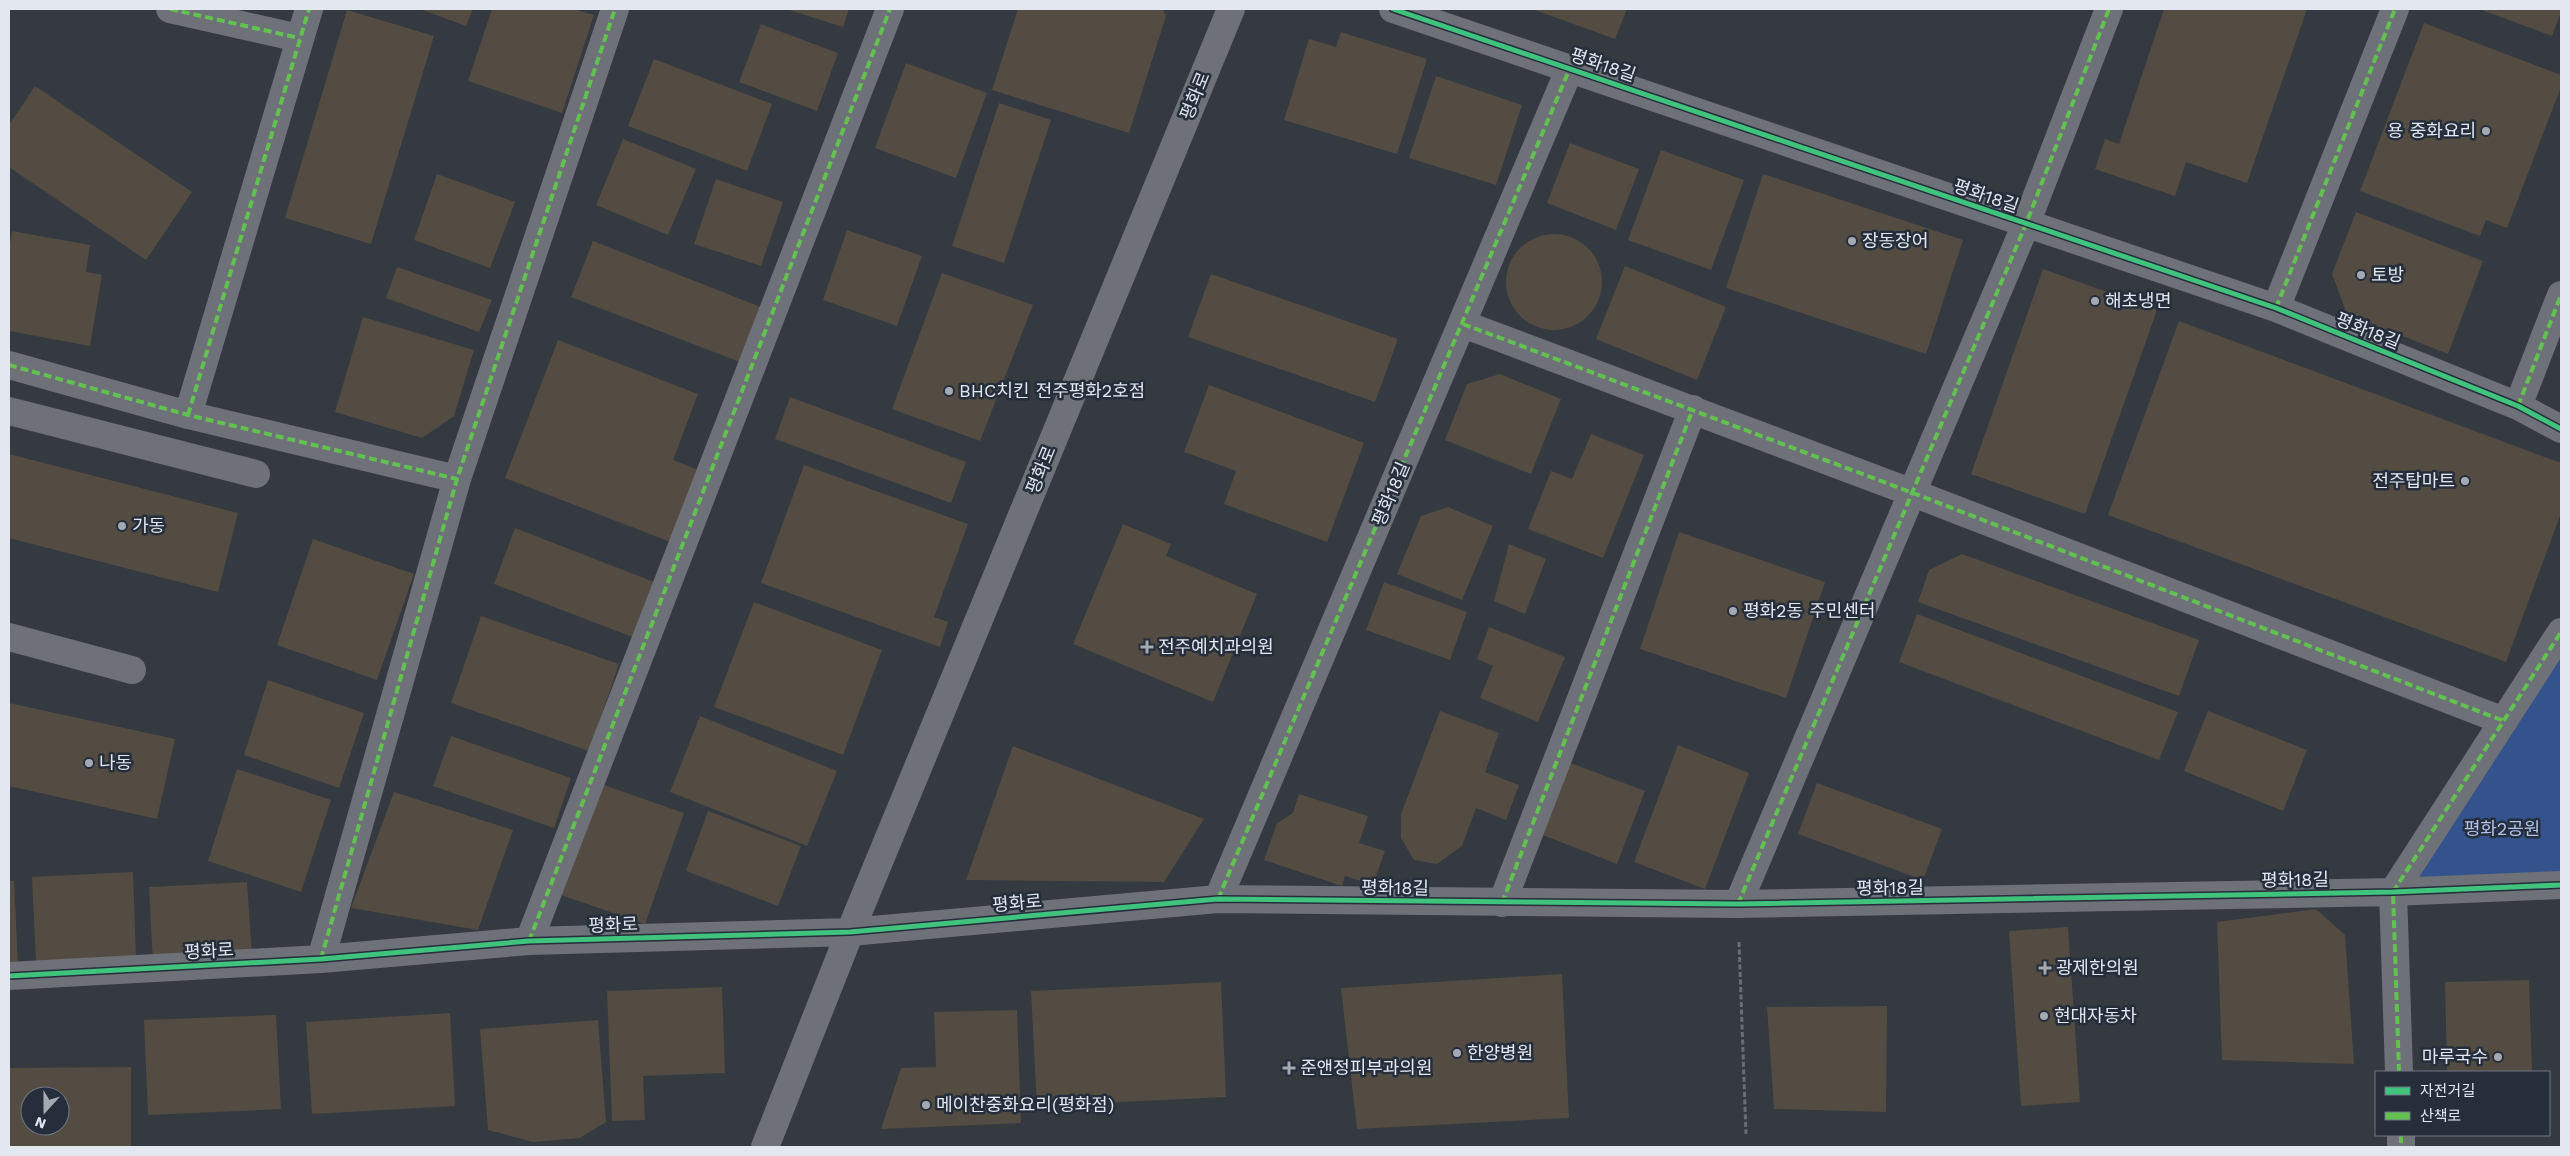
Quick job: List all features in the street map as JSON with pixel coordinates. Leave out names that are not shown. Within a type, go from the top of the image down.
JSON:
[{"type":"street","points":[[170,9],[299,38]]},
{"type":"street","points":[[188,415],[309,9]]},
{"type":"street","points":[[321,959],[457,478],[615,9]]},
{"type":"street","points":[[529,941],[890,9]]},
{"type":"street","name":"평화로","points":[[764,1147],[850,932],[1231,9]]},
{"type":"street","name":"평화18길","points":[[1393,9],[2276,308],[2518,406],[2561,430]]},
{"type":"street","name":"평화18길","points":[[1738,904],[2026,224],[2109,9]]},
{"type":"street","points":[[2276,308],[2395,9]]},
{"type":"street","name":"평화18길","points":[[1570,68],[1218,899],[1738,904],[2393,892],[2561,885]]},
{"type":"street","points":[[2518,406],[2561,295]]},
{"type":"street","points":[[1463,324],[1693,409],[2504,721]]},
{"type":"street","points":[[9,365],[188,415],[457,478]]},
{"type":"street","points":[[1502,903],[1693,409]]},
{"type":"street","points":[[9,411],[256,474]]},
{"type":"street","points":[[2399,1071],[2393,892],[2561,632]]},
{"type":"street","points":[[9,637],[132,670]]},
{"type":"street","name":"평화로","points":[[9,976],[321,959],[529,941],[850,932],[1218,899]]},
{"type":"path","points":[[1738,904],[1746,1134]]},
{"type":"green space","name":"평화2공원","points":[[2561,630],[2561,885],[2393,892]]},
{"type":"building","points":[[420,9],[473,9],[466,26]]},
{"type":"building","points":[[492,9],[574,9],[594,15],[562,113],[468,81]]},
{"type":"building","points":[[786,9],[849,9],[843,27]]},
{"type":"building","points":[[1018,9],[1163,9],[1166,16],[1129,133],[992,90]]},
{"type":"building","points":[[1532,9],[1627,9],[1615,39]]},
{"type":"building","points":[[2164,9],[2307,9],[2247,183],[2186,162],[2175,196],[2095,169],[2105,139],[2119,144]]},
{"type":"building","points":[[2479,9],[2561,9],[2561,12],[2552,36]]},
{"type":"building","points":[[347,10],[434,36],[371,244],[285,218]]},
{"type":"building","points":[[2424,23],[2561,75],[2561,87],[2507,228],[2486,220],[2480,236],[2360,191]]},
{"type":"building","points":[[761,24],[838,53],[817,111],[739,82]]},
{"type":"building","points":[[1341,32],[1427,59],[1397,154],[1284,120],[1309,39],[1336,47]]},
{"type":"building","points":[[654,59],[772,104],[747,171],[628,126]]},
{"type":"building","points":[[906,63],[987,93],[956,178],[875,148]]},
{"type":"building","points":[[1436,76],[1522,105],[1496,185],[1409,158]]},
{"type":"building","points":[[35,86],[192,192],[146,260],[9,167],[9,125]]},
{"type":"building","points":[[999,103],[1051,120],[1004,263],[952,246]]},
{"type":"building","points":[[623,139],[696,169],[668,235],[596,205]]},
{"type":"building","points":[[1570,143],[1639,169],[1616,230],[1547,203]]},
{"type":"building","points":[[1661,150],[1744,180],[1711,270],[1628,240]]},
{"type":"building","points":[[437,174],[515,202],[490,268],[414,240]]},
{"type":"building","points":[[1763,174],[1963,240],[1926,354],[1726,288]]},
{"type":"building","points":[[716,179],[783,202],[761,266],[694,244]]},
{"type":"building","points":[[2356,212],[2483,261],[2448,354],[2347,314],[2332,274]]},
{"type":"building","points":[[847,230],[922,256],[897,326],[823,300]]},
{"type":"building","points":[[12,231],[90,245],[86,272],[102,275],[90,346],[9,331],[9,250]]},
{"type":"building","points":[[1554,234],[1573,237],[1588,248],[1599,263],[1602,282],[1599,301],[1588,316],[1573,327],[1554,330],[1535,327],[1520,316],[1509,301],[1506,282],[1509,263],[1520,248],[1535,237]]},
{"type":"building","points":[[593,241],[766,309],[745,364],[571,297]]},
{"type":"building","points":[[1625,266],[1726,307],[1697,380],[1596,339]]},
{"type":"building","points":[[397,267],[492,300],[479,332],[386,298]]},
{"type":"building","points":[[2043,269],[2157,310],[2085,514],[1971,474]]},
{"type":"building","points":[[942,273],[1033,305],[980,441],[892,409]]},
{"type":"building","points":[[1211,274],[1398,339],[1375,402],[1188,337]]},
{"type":"building","points":[[363,317],[474,350],[454,416],[422,438],[335,412]]},
{"type":"building","points":[[2179,321],[2561,463],[2561,513],[2506,662],[2108,515]]},
{"type":"building","points":[[558,340],[698,394],[673,460],[701,471],[673,543],[505,478]]},
{"type":"building","points":[[1500,374],[1561,399],[1531,474],[1445,440],[1467,384]]},
{"type":"building","points":[[1209,385],[1364,443],[1327,542],[1224,504],[1236,471],[1184,452]]},
{"type":"building","points":[[790,397],[966,462],[951,503],[775,439]]},
{"type":"building","points":[[1591,434],[1644,455],[1603,558],[1528,529],[1551,471],[1572,479]]},
{"type":"building","name":"가동","points":[[9,454],[238,513],[218,592],[9,538]]},
{"type":"building","points":[[804,465],[968,524],[934,617],[948,622],[940,647],[761,583]]},
{"type":"building","points":[[1448,507],[1493,526],[1462,600],[1397,574],[1421,516]]},
{"type":"building","points":[[1123,524],[1171,544],[1166,556],[1257,594],[1213,702],[1073,644]]},
{"type":"building","points":[[515,528],[662,585],[640,640],[494,584]]},
{"type":"building","points":[[1679,532],[1825,582],[1786,698],[1640,649]]},
{"type":"building","points":[[313,539],[414,574],[377,680],[277,645]]},
{"type":"building","points":[[1509,544],[1546,559],[1525,614],[1494,601]]},
{"type":"building","points":[[1962,554],[2199,640],[2179,696],[1918,602],[1929,570]]},
{"type":"building","points":[[1384,582],[1467,612],[1450,660],[1366,630]]},
{"type":"building","points":[[754,602],[882,650],[843,755],[714,707]]},
{"type":"building","points":[[1917,614],[2178,712],[2159,760],[1899,662]]},
{"type":"building","points":[[481,616],[619,664],[589,751],[451,703]]},
{"type":"building","points":[[1489,627],[1565,657],[1538,722],[1480,698],[1493,666],[1477,659]]},
{"type":"building","points":[[268,680],[364,713],[339,788],[244,755]]},
{"type":"building","name":"나동","points":[[9,703],[175,739],[157,819],[9,786]]},
{"type":"building","points":[[1440,711],[1499,733],[1485,772],[1519,785],[1506,820],[1476,808],[1462,846],[1437,864],[1414,860],[1401,838],[1401,814]]},
{"type":"building","points":[[2208,711],[2307,750],[2283,811],[2184,771]]},
{"type":"building","points":[[700,716],[837,771],[807,846],[670,792]]},
{"type":"building","points":[[451,736],[571,778],[554,828],[433,786]]},
{"type":"building","points":[[1678,745],[1749,773],[1705,889],[1634,862]]},
{"type":"building","points":[[1013,746],[1204,819],[1164,882],[966,880]]},
{"type":"building","points":[[1568,762],[1645,791],[1617,864],[1540,834]]},
{"type":"building","points":[[237,769],[331,800],[301,892],[208,861]]},
{"type":"building","points":[[1817,783],[1942,829],[1923,880],[1798,834]]},
{"type":"building","points":[[601,784],[684,813],[645,924],[561,895]]},
{"type":"building","points":[[394,792],[513,830],[478,930],[351,908]]},
{"type":"building","points":[[1299,794],[1368,816],[1359,843],[1385,851],[1373,885],[1345,876],[1342,886],[1264,860],[1277,823],[1293,813]]},
{"type":"building","points":[[708,811],[801,846],[778,906],[686,871]]},
{"type":"building","points":[[133,872],[136,958],[36,962],[32,877]]},
{"type":"building","points":[[9,881],[14,881],[18,965],[9,965]]},
{"type":"building","points":[[247,882],[252,957],[153,963],[149,887]]},
{"type":"building","points":[[2316,909],[2345,935],[2354,1064],[2222,1060],[2217,922]]},
{"type":"building","name":"현대자동차","points":[[2068,927],[2080,1102],[2021,1106],[2009,931]]},
{"type":"building","name":"한양병원","points":[[1562,974],[1569,1118],[1357,1129],[1341,988]]},
{"type":"building","points":[[2529,980],[2532,1071],[2447,1071],[2445,982]]},
{"type":"building","points":[[1221,982],[1226,1097],[1037,1106],[1031,991]]},
{"type":"building","points":[[722,987],[725,1073],[643,1076],[645,1120],[612,1121],[607,991]]},
{"type":"building","points":[[1887,1006],[1886,1112],[1774,1109],[1767,1007]]},
{"type":"building","points":[[1017,1010],[1021,1123],[881,1129],[901,1068],[936,1067],[934,1012]]},
{"type":"building","points":[[450,1013],[455,1106],[312,1114],[306,1022]]},
{"type":"building","points":[[276,1015],[281,1109],[148,1115],[144,1020]]},
{"type":"building","points":[[598,1020],[606,1122],[580,1138],[533,1142],[488,1130],[480,1029]]},
{"type":"building","points":[[131,1067],[131,1147],[9,1147],[9,1068]]},
{"type":"marked path","points":[[170,9],[299,38]]},
{"type":"marked path","points":[[188,415],[309,9]]},
{"type":"marked path","points":[[321,959],[457,479],[615,9]]},
{"type":"marked path","points":[[529,941],[890,9]]},
{"type":"marked path","points":[[1738,904],[2026,224],[2109,9]]},
{"type":"marked path","points":[[2276,308],[2395,9]]},
{"type":"marked path","points":[[1218,899],[1570,68]]},
{"type":"marked path","points":[[2518,406],[2561,295]]},
{"type":"marked path","points":[[1463,324],[1913,493],[2504,721]]},
{"type":"marked path","points":[[9,365],[188,415],[457,479]]},
{"type":"marked path","points":[[1502,903],[1693,409]]},
{"type":"marked path","points":[[2399,1071],[2393,892],[2561,632]]},
{"type":"marked path","points":[[2401,1136],[2401,1147]]},
{"type":"cycle path","points":[[1393,9],[2276,308],[2518,406],[2561,429]]},
{"type":"cycle path","points":[[9,976],[321,959],[529,941],[850,932],[1218,899],[1738,904],[2393,892],[2561,885]]},
{"type":"place","name":"용 중화요리","points":[[2486,131]]},
{"type":"place","name":"장동장어","points":[[1852,241]]},
{"type":"place","name":"토방","points":[[2361,275]]},
{"type":"place","name":"해초냉면","points":[[2095,301]]},
{"type":"place","name":"BHC치킨 전주평화2호점","points":[[949,391]]},
{"type":"place","name":"전주탑마트","points":[[2465,481]]},
{"type":"place","name":"가동","points":[[122,526]]},
{"type":"place","name":"평화2동 주민센터","points":[[1733,611]]},
{"type":"place","name":"전주예치과의원","points":[[1147,647]]},
{"type":"place","name":"나동","points":[[89,763]]},
{"type":"place","name":"광제한의원","points":[[2045,968]]},
{"type":"place","name":"현대자동차","points":[[2044,1016]]},
{"type":"place","name":"한양병원","points":[[1457,1053]]},
{"type":"place","name":"마루국수","points":[[2498,1057]]},
{"type":"place","name":"준앤정피부과의원","points":[[1289,1068]]},
{"type":"place","name":"메이찬중화요리(평화점)","points":[[926,1105]]}]
